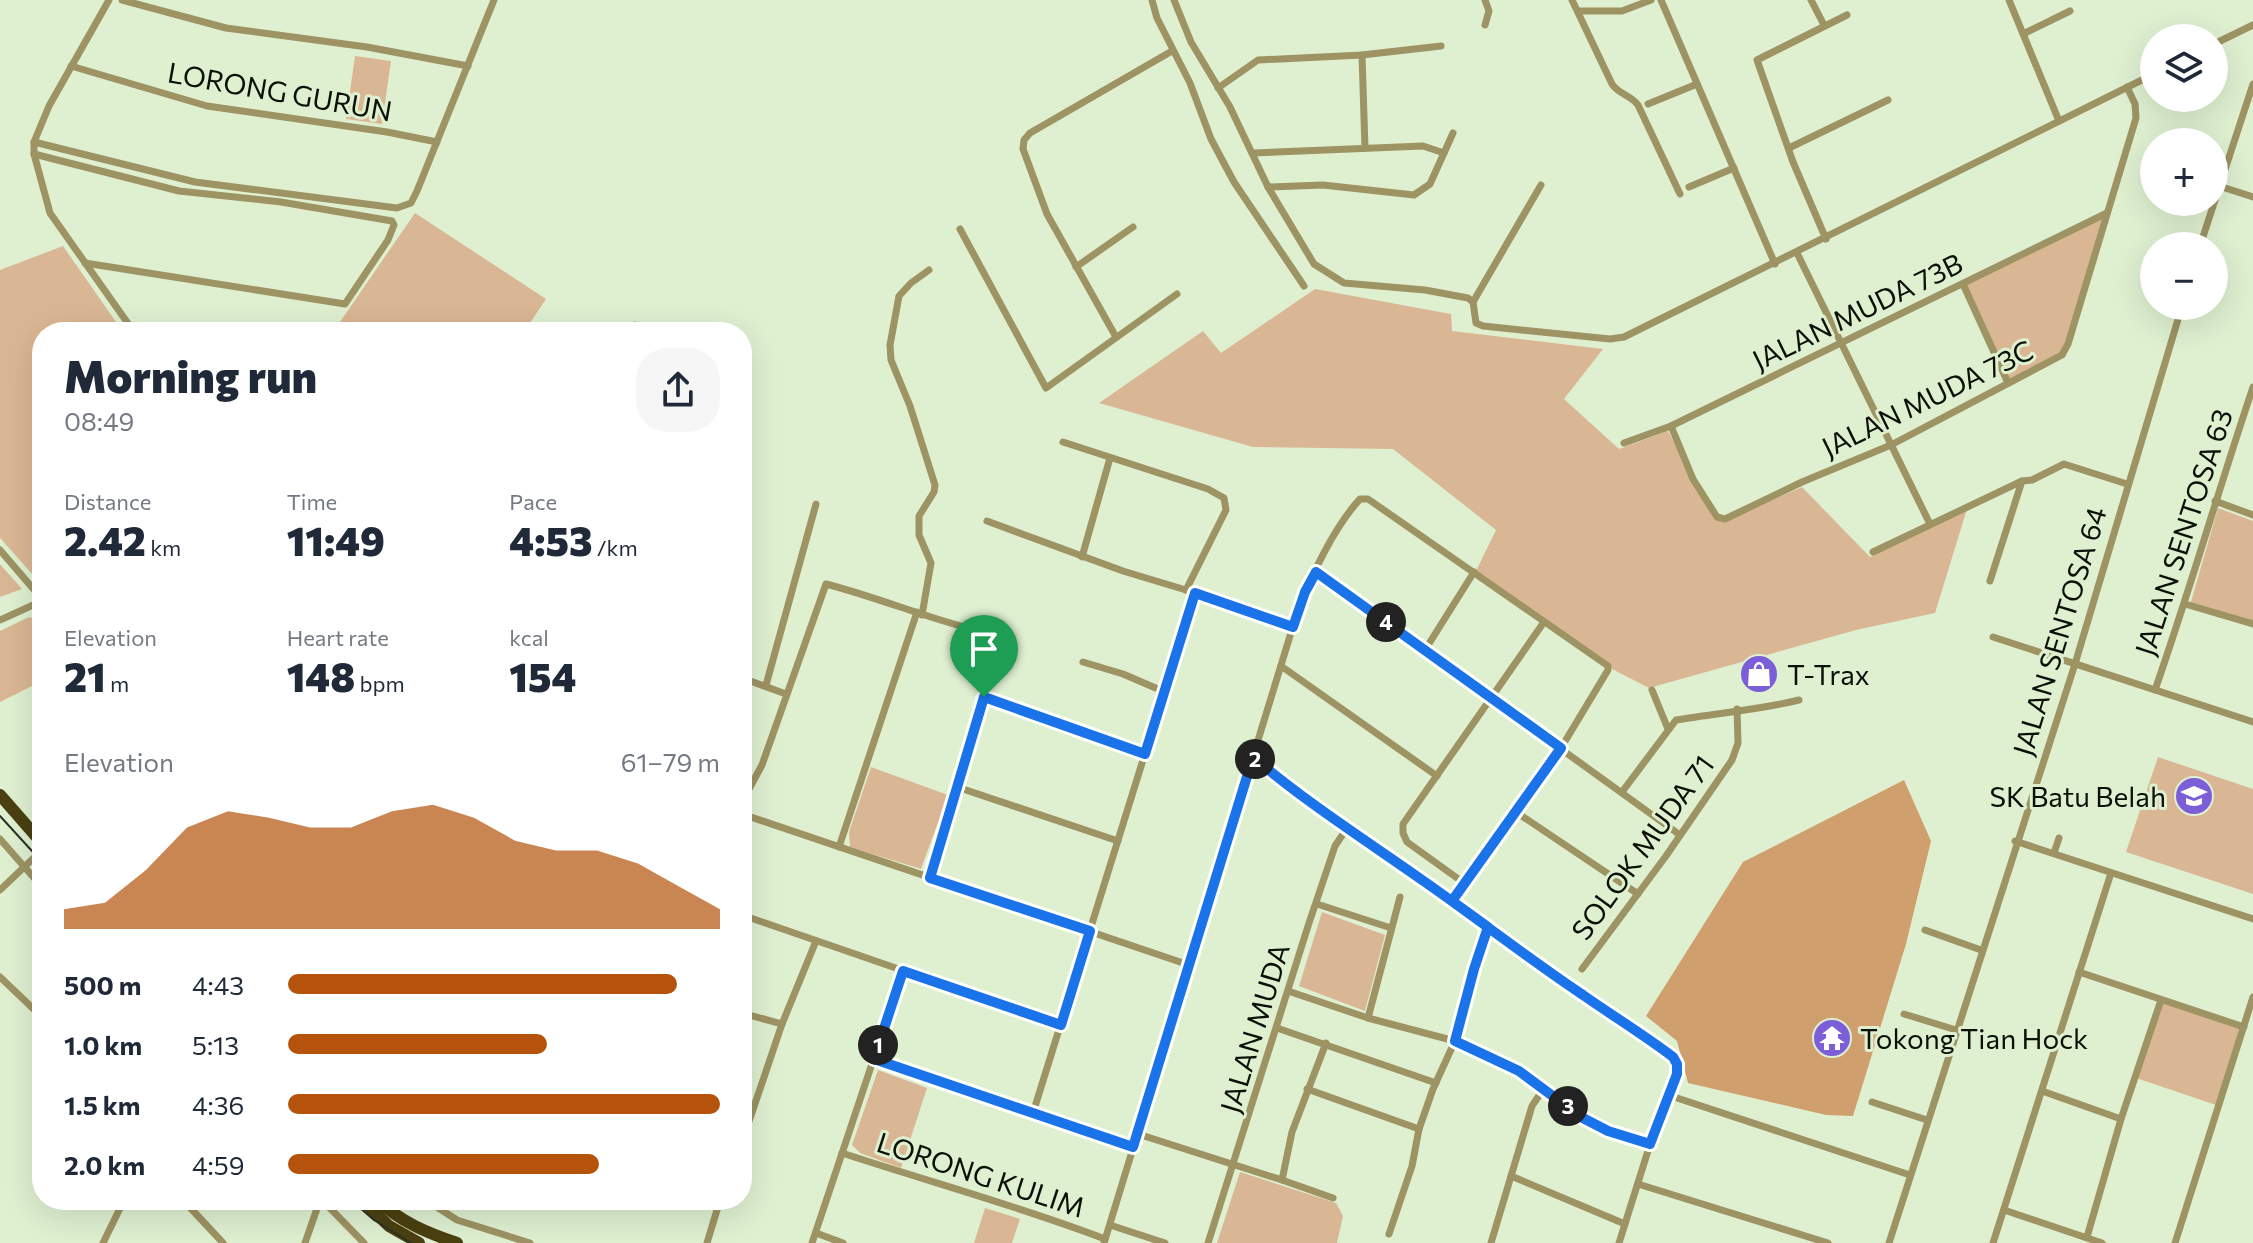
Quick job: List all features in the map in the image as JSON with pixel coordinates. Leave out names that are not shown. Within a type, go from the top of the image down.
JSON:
[{"type":"highway","points":[[0,795],[32,837]]},
{"type":"highway","points":[[0,808],[32,840]]},
{"type":"highway","points":[[372,1210],[389,1226],[419,1243]]},
{"type":"highway","points":[[391,1210],[432,1235],[457,1243]]},
{"type":"street","points":[[109,0],[49,106],[34,142],[34,154],[50,213],[127,322]]},
{"type":"street","points":[[122,0],[226,28],[379,49],[468,66]]},
{"type":"street","points":[[34,142],[195,182],[397,208],[411,203],[494,0]]},
{"type":"street","points":[[1152,0],[1172,51],[1190,83],[1211,139],[1234,182],[1304,286]]},
{"type":"street","points":[[1174,0],[1191,42],[1254,153],[1268,187],[1314,264],[1344,283],[1425,290],[1468,298],[1473,302]]},
{"type":"street","points":[[1485,0],[1489,11],[1485,25]]},
{"type":"street","points":[[1572,0],[1615,90],[1635,100],[1638,105],[1680,194]]},
{"type":"street","points":[[1578,11],[1622,11],[1651,0]]},
{"type":"street","points":[[1661,0],[1775,264]]},
{"type":"street","points":[[1811,0],[1824,25]]},
{"type":"street","points":[[2009,0],[2059,121]]},
{"type":"street","points":[[2023,34],[2070,11]]},
{"type":"street","points":[[1826,239],[1757,60],[1847,15]]},
{"type":"street","points":[[2228,37],[2253,25]]},
{"type":"street","points":[[1218,88],[1258,60],[1362,55],[1441,46]]},
{"type":"street","points":[[1116,337],[1047,214],[1023,149],[1024,140],[1030,133],[1172,51]]},
{"type":"street","points":[[1362,55],[1365,148]]},
{"type":"street","name":"LORONG GURUN","points":[[71,66],[207,106],[437,142]]},
{"type":"street","points":[[1541,185],[1473,302],[1476,323],[1617,339],[1826,239],[2140,81]]},
{"type":"street","points":[[1648,104],[1697,84]]},
{"type":"street","points":[[2228,159],[2253,84]]},
{"type":"street","name":"JALAN MUDA 73C","points":[[1671,426],[1693,479],[1717,517],[1722,519],[1891,445],[2062,355],[2068,344],[2136,118],[2135,104],[2127,87]]},
{"type":"street","points":[[1789,148],[1888,100]]},
{"type":"street","points":[[1268,187],[1323,185],[1414,195],[1430,184],[1453,133]]},
{"type":"street","points":[[1254,153],[1423,146],[1444,153]]},
{"type":"street","points":[[34,154],[179,191],[281,202],[392,221],[394,225],[388,240],[345,304],[85,263]]},
{"type":"street","points":[[1689,187],[1734,168]]},
{"type":"street","points":[[2228,189],[2253,197]]},
{"type":"street","name":"JALAN MUDA 73B","points":[[1624,443],[1671,426],[2107,213]]},
{"type":"street","points":[[1076,267],[1133,227]]},
{"type":"street","points":[[960,229],[1046,388],[1177,294]]},
{"type":"street","points":[[1797,253],[1930,524]]},
{"type":"street","points":[[839,847],[919,614],[931,563],[919,535],[919,516],[935,485],[910,406],[891,360],[890,345],[899,296],[929,270]]},
{"type":"street","points":[[1963,284],[2008,383]]},
{"type":"street","name":"JALAN SENTOSA 64","points":[[1889,1243],[2015,841],[2075,664],[2178,320]]},
{"type":"street","name":"JALAN SENTOSA 63","points":[[2155,690],[2253,387]]},
{"type":"street","points":[[1063,442],[1208,489],[1226,502],[1226,510],[1212,541],[1186,590]]},
{"type":"street","points":[[1082,557],[1110,458]]},
{"type":"street","points":[[1873,552],[2064,464],[2127,484]]},
{"type":"street","points":[[1990,581],[2022,481]]},
{"type":"street","points":[[1105,1241],[1305,592],[1336,534],[1360,499],[1368,499],[1474,572],[1605,664],[1608,670],[1561,748],[1452,901]]},
{"type":"street","points":[[2215,501],[2253,515]]},
{"type":"street","points":[[766,685],[816,504]]},
{"type":"street","points":[[987,521],[1082,557],[1293,627]]},
{"type":"street","points":[[0,550],[32,588]]},
{"type":"street","points":[[1316,572],[1680,835]]},
{"type":"street","points":[[1425,650],[1474,572]]},
{"type":"street","points":[[752,783],[762,765],[826,584],[1000,637],[930,878]]},
{"type":"street","points":[[1033,1113],[1195,593]]},
{"type":"street","points":[[2185,604],[2253,624]]},
{"type":"street","points":[[0,620],[32,605]]},
{"type":"street","points":[[1464,883],[1407,842],[1403,824],[1544,622]]},
{"type":"street","points":[[1993,637],[2253,722]]},
{"type":"street","points":[[1083,662],[1123,674],[1165,692]]},
{"type":"street","points":[[1281,666],[1437,776]]},
{"type":"street","points":[[752,681],[786,694]]},
{"type":"street","points":[[1652,690],[1668,729]]},
{"type":"street","points":[[984,697],[1145,754]]},
{"type":"street","points":[[1622,792],[1676,720],[1799,700]]},
{"type":"street","name":"SOLOK MUDA 71","points":[[1584,966],[1680,835],[1736,752],[1737,709]]},
{"type":"street","points":[[1253,757],[1298,796],[1673,1057],[1678,1070],[1650,1144],[1619,1243]]},
{"type":"street","points":[[957,787],[1118,841]]},
{"type":"street","points":[[1516,812],[1638,894]]},
{"type":"street","points":[[752,817],[1189,965]]},
{"type":"street","name":"JALAN MUDA","points":[[1208,1243],[1335,846],[1347,828]]},
{"type":"street","points":[[2054,853],[2059,838]]},
{"type":"street","points":[[0,839],[32,876]]},
{"type":"street","points":[[2015,841],[2253,919]]},
{"type":"street","points":[[0,890],[32,859]]},
{"type":"street","points":[[1993,1243],[2111,873]]},
{"type":"street","points":[[1368,1018],[1400,897]]},
{"type":"street","points":[[1317,904],[1391,928]]},
{"type":"street","points":[[752,919],[1061,1025]]},
{"type":"street","points":[[1389,1234],[1412,1166],[1419,1129],[1455,1041],[1488,927]]},
{"type":"street","points":[[1925,930],[1981,950]]},
{"type":"street","points":[[752,1112],[782,1024],[816,941]]},
{"type":"street","points":[[812,1243],[903,971]]},
{"type":"street","points":[[2079,972],[2244,1027]]},
{"type":"street","points":[[0,977],[32,1007]]},
{"type":"street","points":[[1288,991],[1368,1018],[1455,1041],[1490,1055],[1594,1124],[1650,1144]]},
{"type":"street","points":[[2175,1243],[2253,997]]},
{"type":"street","points":[[2087,1237],[2121,1119],[2161,1000]]},
{"type":"street","points":[[1904,1014],[1956,1030]]},
{"type":"street","points":[[752,1016],[782,1024]]},
{"type":"street","points":[[1277,1028],[1436,1083]]},
{"type":"street","points":[[1282,1180],[1292,1132],[1326,1043]]},
{"type":"street","points":[[874,1059],[1133,1147]]},
{"type":"street","points":[[1491,1243],[1532,1106],[1544,1088]]},
{"type":"street","points":[[1307,1089],[1419,1129]]},
{"type":"street","points":[[2042,1091],[2121,1119]]},
{"type":"street","points":[[1668,1095],[1910,1175]]},
{"type":"street","points":[[1872,1102],[1927,1120]]},
{"type":"street","points":[[1138,1134],[1333,1198]]},
{"type":"street","name":"LORONG KULIM","points":[[842,1153],[979,1198],[1021,1207],[1105,1241]]},
{"type":"street","points":[[1511,1176],[1625,1224]]},
{"type":"street","points":[[1638,1184],[1824,1243]]},
{"type":"street","points":[[103,1243],[119,1210]]},
{"type":"street","points":[[192,1210],[223,1243]]},
{"type":"street","points":[[305,1243],[317,1210]]},
{"type":"street","points":[[331,1210],[364,1243]]},
{"type":"street","points":[[442,1210],[457,1220],[530,1243]]},
{"type":"street","points":[[707,1243],[716,1210]]},
{"type":"street","points":[[2004,1210],[2102,1243]]},
{"type":"street","points":[[1110,1225],[1165,1243]]},
{"type":"street","points":[[207,1243],[212,1231]]},
{"type":"street","points":[[816,1233],[843,1243]]},
{"type":"shaded area","points":[[355,56],[391,61],[382,124],[346,119]]},
{"type":"shaded area","points":[[415,213],[546,299],[531,322],[340,322]]},
{"type":"shaded area","points":[[2107,213],[2062,355],[2008,383],[1963,284]]},
{"type":"shaded area","points":[[63,246],[116,322],[32,322],[32,574],[0,538],[0,270]]},
{"type":"shaded area","points":[[1315,289],[1451,314],[1452,331],[1603,349],[1564,399],[1619,449],[1668,431],[1716,518],[1726,520],[1802,487],[1870,557],[1967,509],[1935,613],[1856,630],[1649,688],[1614,670],[1475,573],[1496,530],[1393,449],[1253,447],[1099,403],[1203,331],[1221,353]]},
{"type":"shaded area","points":[[2218,508],[2253,521],[2253,624],[2190,605]]},
{"type":"shaded area","points":[[0,564],[22,589],[0,597]]},
{"type":"shaded area","points":[[32,618],[32,686],[0,702],[0,631]]},
{"type":"shaded area","points":[[2158,757],[2253,789],[2253,894],[2126,852]]},
{"type":"shaded area","points":[[871,767],[948,795],[921,869],[850,847],[849,832]]},
{"type":"shaded area","points":[[1904,780],[1931,841],[1906,944],[1853,1116],[1826,1115],[1688,1083],[1677,1041],[1646,1016],[1743,862]]},
{"type":"shaded area","points":[[1322,912],[1385,935],[1365,1011],[1299,986]]},
{"type":"shaded area","points":[[2161,1000],[2244,1027],[2219,1106],[2136,1078]]},
{"type":"shaded area","points":[[878,1070],[927,1088],[901,1168],[860,1153],[852,1145]]},
{"type":"shaded area","points":[[1240,1172],[1336,1203],[1343,1216],[1337,1243],[1217,1243]]},
{"type":"shaded area","points":[[985,1208],[1020,1219],[1012,1243],[974,1243]]},
{"type":"tram line","points":[[0,816],[32,851]]},
{"type":"tram line","points":[[362,1210],[411,1243]]},
{"type":"place","name":"T-Trax","points":[[1759,674]]},
{"type":"place","name":"SK Batu Belah","points":[[2194,796]]},
{"type":"place","name":"Tokong Tian Hock","points":[[1832,1038]]},
{"type":"route","points":[[984,697],[930,878],[1090,931],[1061,1025],[903,971],[874,1059],[1133,1147],[1253,757],[1298,796],[1399,864],[1452,901],[1622,1023],[1673,1057],[1677,1074],[1650,1144],[1608,1131],[1581,1117],[1519,1071],[1455,1041],[1488,927],[1452,901],[1561,748],[1316,572],[1305,592],[1293,627],[1195,593],[1145,754],[984,697]]}]
